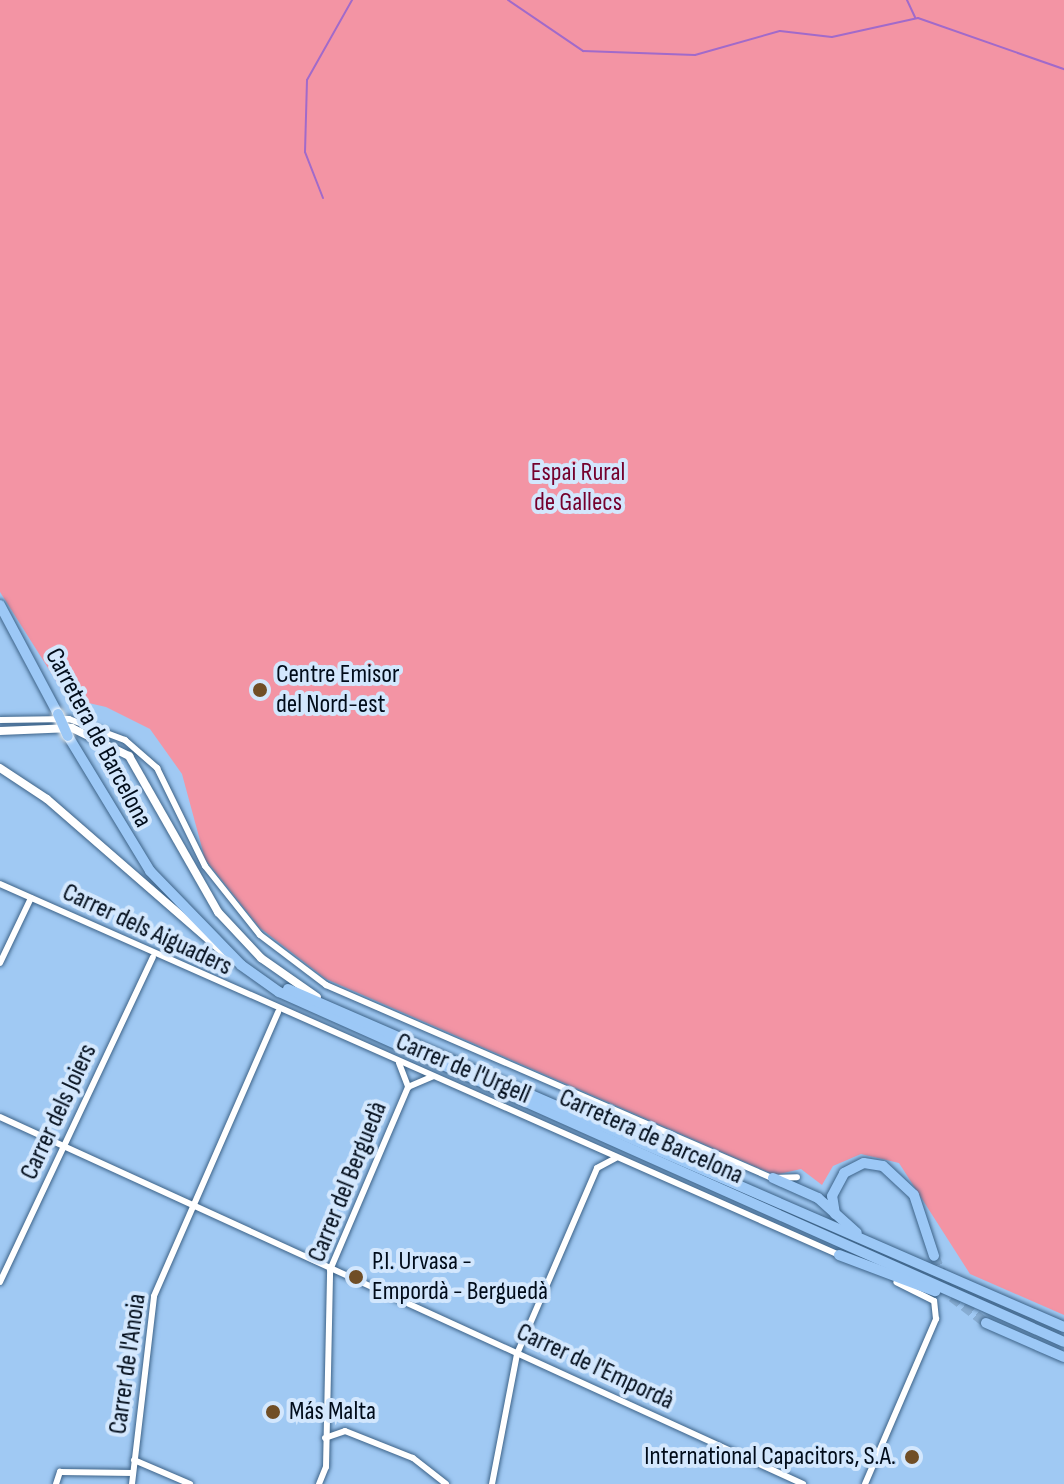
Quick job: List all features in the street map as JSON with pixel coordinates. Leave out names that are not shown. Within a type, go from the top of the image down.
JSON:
[{"type":"highway","name":"Carretera de Barcelona","points":[[0,605],[68,736],[130,845],[241,965],[355,1032],[1064,1342]]},
{"type":"highway","name":"Carretera de Barcelona","points":[[232,954],[298,995],[1064,1327]]},
{"type":"highway","points":[[835,1214],[832,1196],[844,1173],[858,1164],[883,1166],[914,1195],[934,1256]]},
{"type":"highway","points":[[773,1178],[835,1214],[880,1248]]},
{"type":"highway","points":[[839,1255],[964,1298]]},
{"type":"highway","points":[[986,1323],[1064,1357]]},
{"type":"street","points":[[0,720],[69,719],[125,740],[157,768],[205,866],[260,935],[326,985],[773,1178],[797,1177]]},
{"type":"street","points":[[0,731],[72,728],[117,747],[145,777],[192,871],[245,943],[296,985],[385,1033]]},
{"type":"street","points":[[0,768],[47,799],[241,965]]},
{"type":"street","name":"Carrer dels Aiguaders","points":[[0,884],[278,1012]]},
{"type":"street","points":[[0,963],[31,898]]},
{"type":"street","name":"Carrer dels Joiers","points":[[0,1282],[153,957]]},
{"type":"street","points":[[191,1207],[278,1012]]},
{"type":"street","name":"Carrer de l'Urgell","points":[[278,1012],[928,1296],[934,1325],[865,1484]]},
{"type":"street","name":"Carrer del Berguedà","points":[[319,1484],[325,1438],[330,1270],[408,1087],[399,1063]]},
{"type":"street","name":"Carrer del Berguedà","points":[[408,1087],[432,1077]]},
{"type":"street","name":"Carrer de l'Empordà","points":[[0,1117],[191,1207],[803,1484]]},
{"type":"street","points":[[492,1484],[517,1354],[597,1168],[617,1158]]},
{"type":"street","name":"Carrer de l'Anoia","points":[[132,1484],[154,1296],[191,1207]]},
{"type":"street","points":[[325,1438],[345,1431],[413,1458],[446,1484]]},
{"type":"street","points":[[134,1460],[190,1484]]},
{"type":"street","points":[[56,1484],[60,1472],[133,1473]]},
{"type":"green space","name":"Espai Rural de Gallecs","points":[[0,0],[1064,0],[1064,1315],[970,1274],[899,1163],[861,1154],[833,1166],[822,1185],[801,1169],[775,1175],[326,979],[260,928],[205,859],[182,774],[150,729],[106,707],[67,698],[0,592]]},
{"type":"waterway","points":[[323,198],[305,152],[307,80],[352,0]]},
{"type":"waterway","points":[[508,0],[583,51],[695,55],[780,31],[832,37],[918,18],[1064,69]]},
{"type":"waterway","points":[[907,0],[915,17]]},
{"type":"tunnel","points":[[934,1256],[952,1297],[986,1323]]},
{"type":"place","name":"Centre Emisor del Nord-est","points":[[260,690]]},
{"type":"place","name":"P.I. Urvasa - Empordà - Berguedà","points":[[356,1277]]},
{"type":"place","name":"Más Malta","points":[[273,1412]]},
{"type":"place","name":"International Capacitors, S.A.","points":[[912,1457]]}]
